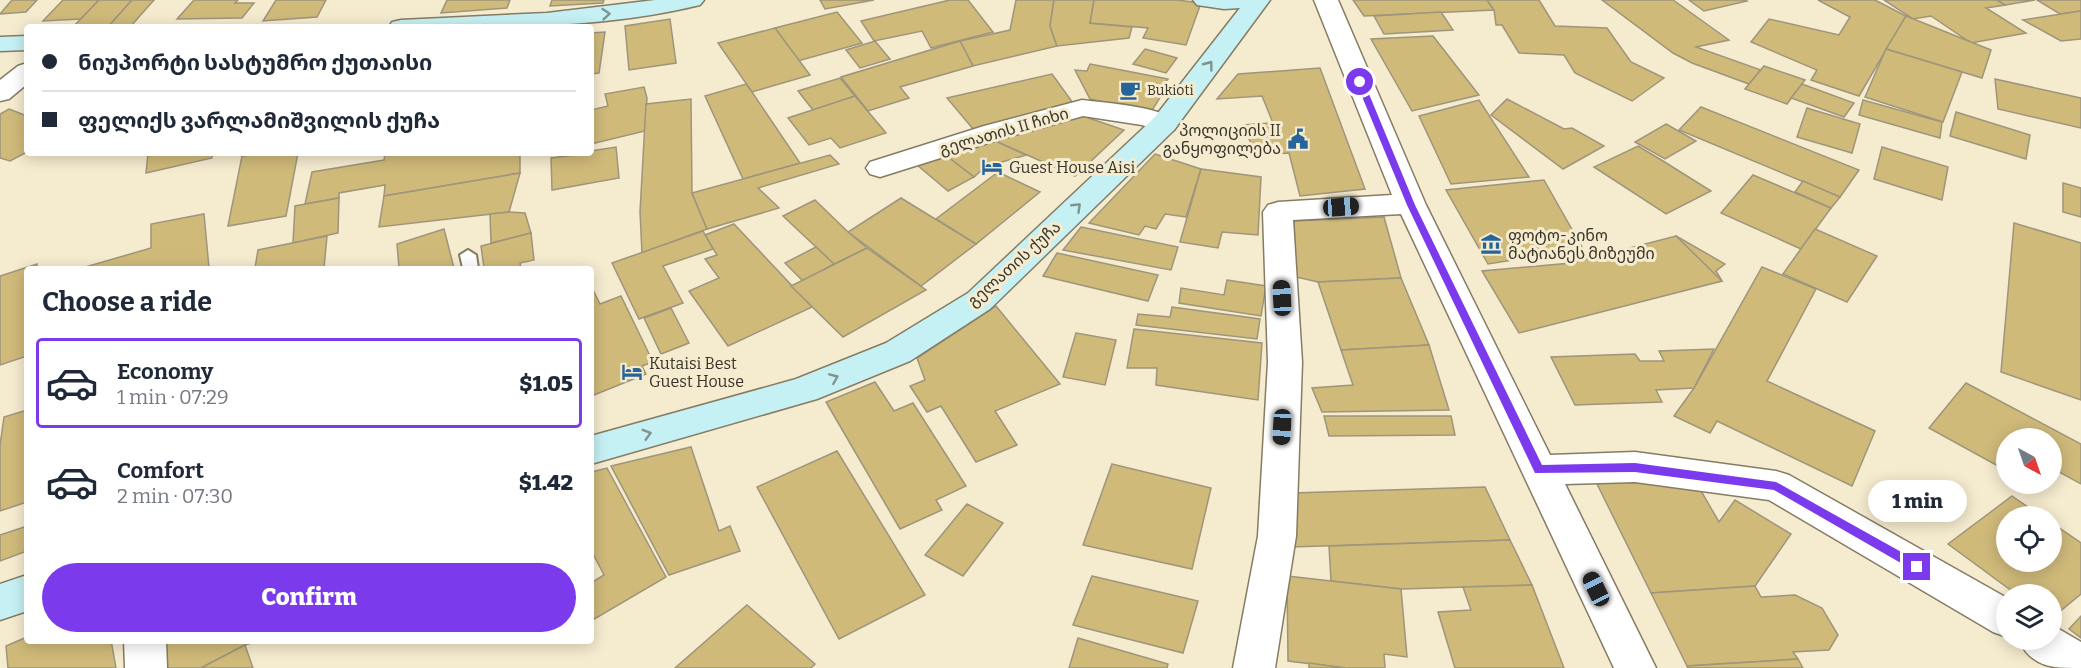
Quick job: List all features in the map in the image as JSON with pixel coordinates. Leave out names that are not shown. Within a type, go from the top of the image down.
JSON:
[{"type":"main road","points":[[524,24],[644,11],[692,0]]},
{"type":"main road","points":[[1205,0],[1224,2],[1252,0]]},
{"type":"main road","name":"გელათის ქუჩა","points":[[594,449],[805,390],[898,352],[979,301],[1164,124],[1258,0]]},
{"type":"main road","points":[[0,44],[24,43]]},
{"type":"main road","points":[[0,602],[24,594]]},
{"type":"street","points":[[1326,0],[1411,205],[1635,668]]},
{"type":"street","points":[[0,93],[24,74]]},
{"type":"street","name":"გელათის II ჩიხი","points":[[880,168],[994,132],[1082,108],[1147,118],[1164,124]]},
{"type":"street","points":[[1254,668],[1277,536],[1279,501],[1285,362],[1278,212],[1384,204],[1411,205]]},
{"type":"street","points":[[1539,470],[1635,467],[1776,486],[1996,614]]},
{"type":"street","points":[[144,644],[146,668]]},
{"type":"street","points":[[2057,650],[2081,665]]},
{"type":"building","points":[[12,0],[37,0],[26,12],[0,14]]},
{"type":"building","points":[[63,0],[99,0],[81,19],[43,21]]},
{"type":"building","points":[[99,0],[132,0],[111,24],[76,24]]},
{"type":"building","points":[[132,0],[154,0],[133,24],[111,24]]},
{"type":"building","points":[[194,0],[238,0],[235,3],[254,3],[242,18],[177,19]]},
{"type":"building","points":[[276,0],[326,0],[317,17],[263,21]]},
{"type":"building","points":[[447,0],[510,0],[507,8],[441,13]]},
{"type":"building","points":[[552,0],[604,0],[603,3],[550,6]]},
{"type":"building","points":[[820,0],[874,0],[825,9]]},
{"type":"building","points":[[950,0],[968,0],[993,32],[931,48],[922,31],[874,41],[861,21]]},
{"type":"building","points":[[1016,0],[1054,0],[1050,26],[1057,46],[973,66],[960,41],[1010,30]]},
{"type":"building","points":[[1054,0],[1094,0],[1090,23],[1132,27],[1129,38],[1057,46],[1050,26]]},
{"type":"building","points":[[1094,0],[1177,0],[1201,3],[1186,45],[1143,38],[1148,28],[1090,23]]},
{"type":"building","points":[[1353,0],[1487,0],[1494,10],[1364,16]]},
{"type":"building","points":[[1487,0],[1539,0],[1555,26],[1607,28],[1631,62],[1664,78],[1632,101],[1575,73],[1564,55],[1519,53],[1502,25],[1496,25],[1494,10]]},
{"type":"building","points":[[1602,0],[1673,0],[1729,40],[1696,47],[1761,70],[1749,84],[1692,63],[1673,53]]},
{"type":"building","points":[[1689,0],[1745,0],[1747,1],[1704,11]]},
{"type":"building","points":[[1818,0],[1875,0],[1906,16],[1859,96],[1811,80],[1817,70],[1751,42],[1769,19],[1839,35],[1850,17]]},
{"type":"building","points":[[1884,0],[1997,0],[2005,5],[1986,8],[2026,33],[1971,43],[1931,16],[1913,19]]},
{"type":"building","points":[[1997,0],[2035,0],[2005,5]]},
{"type":"building","points":[[2037,0],[2081,0],[2081,11],[2060,14]]},
{"type":"building","points":[[2081,11],[2081,39],[2061,41],[2023,20]]},
{"type":"building","points":[[837,12],[862,43],[798,61],[775,28]]},
{"type":"building","points":[[1441,12],[1453,30],[1384,34],[1374,16]]},
{"type":"building","points":[[1906,16],[1991,50],[1982,78],[1886,49]]},
{"type":"building","points":[[670,19],[676,63],[629,70],[625,26]]},
{"type":"building","points":[[775,28],[810,75],[752,92],[718,43]]},
{"type":"building","points":[[605,32],[599,73],[594,74],[594,33]]},
{"type":"building","points":[[1433,36],[1479,95],[1412,111],[1371,39]]},
{"type":"building","points":[[875,41],[890,59],[860,68],[846,50]]},
{"type":"building","points":[[960,41],[973,66],[900,87],[909,98],[868,111],[841,77]]},
{"type":"building","points":[[1145,49],[1177,58],[1166,73],[1133,64]]},
{"type":"building","points":[[1886,49],[1962,72],[1943,122],[1865,97]]},
{"type":"building","points":[[1090,64],[1168,79],[1155,94],[1161,96],[1151,112],[1090,99],[1075,70],[1087,71]]},
{"type":"building","points":[[1764,66],[1805,80],[1787,104],[1745,89]]},
{"type":"building","name":"პოლიციის II განყოფილება","points":[[1320,68],[1365,189],[1300,196],[1289,153],[1256,155],[1243,125],[1273,123],[1262,96],[1217,99],[1238,74]]},
{"type":"building","points":[[1052,74],[1073,103],[973,129],[947,98]]},
{"type":"building","points":[[840,78],[855,96],[813,110],[798,91]]},
{"type":"building","points":[[1995,79],[2081,98],[2081,128],[1998,109]]},
{"type":"building","points":[[746,84],[800,163],[743,179],[705,96]]},
{"type":"building","points":[[1802,84],[1854,103],[1844,117],[1791,98]]},
{"type":"building","points":[[644,87],[647,98],[645,131],[594,143],[594,109],[608,106],[605,94]]},
{"type":"building","points":[[855,96],[886,133],[840,148],[831,138],[809,145],[788,118]]},
{"type":"building","points":[[691,99],[692,193],[707,229],[642,253],[640,212],[646,104]]},
{"type":"building","points":[[1507,99],[1564,129],[1572,128],[1604,146],[1563,169],[1491,115]]},
{"type":"building","points":[[1479,100],[1529,177],[1451,184],[1419,116]]},
{"type":"building","points":[[1863,100],[1942,122],[1940,138],[1859,115]]},
{"type":"building","points":[[1701,107],[1859,170],[1840,197],[1679,130]]},
{"type":"building","points":[[1807,108],[1860,124],[1852,153],[1797,137]]},
{"type":"building","points":[[9,109],[24,115],[24,154],[10,161],[0,158],[0,114]]},
{"type":"building","points":[[1956,112],[2030,135],[2026,159],[1950,136]]},
{"type":"building","points":[[1080,115],[1124,130],[1075,176],[993,140]]},
{"type":"building","points":[[1666,124],[1696,141],[1665,159],[1635,142]]},
{"type":"building","points":[[993,140],[1026,155],[985,167],[974,177],[944,154]]},
{"type":"building","points":[[1638,146],[1711,191],[1666,214],[1594,167]]},
{"type":"building","points":[[616,147],[619,178],[552,190],[551,158],[594,156],[594,151]]},
{"type":"building","points":[[1882,147],[1948,167],[1942,200],[1874,179]]},
{"type":"building","points":[[944,154],[974,177],[948,191],[916,164]]},
{"type":"building","points":[[1155,154],[1201,169],[1186,217],[1165,214],[1156,229],[1145,226],[1139,235],[1089,223]]},
{"type":"building","points":[[830,155],[839,164],[758,188],[779,208],[707,229],[692,193]]},
{"type":"building","points":[[148,156],[212,156],[212,158],[146,173]]},
{"type":"building","points":[[242,156],[297,156],[286,216],[228,226]]},
{"type":"building","points":[[385,156],[520,156],[520,173],[384,196],[385,185],[339,193],[339,198],[305,204],[312,172],[384,160]]},
{"type":"building","points":[[1201,169],[1261,177],[1258,235],[1222,232],[1218,248],[1180,242]]},
{"type":"building","points":[[998,172],[1040,192],[976,244],[936,219]]},
{"type":"building","points":[[520,173],[509,212],[379,227],[384,196]]},
{"type":"building","points":[[1753,175],[1831,208],[1801,249],[1721,213]]},
{"type":"building","points":[[1544,180],[1583,249],[1488,264],[1446,190]]},
{"type":"building","points":[[1803,181],[1840,197],[1831,208],[1795,192]]},
{"type":"building","points":[[2063,183],[2081,188],[2081,217],[2063,212]]},
{"type":"building","points":[[339,198],[338,233],[293,243],[295,206]]},
{"type":"building","points":[[901,198],[976,244],[921,286],[848,232]]},
{"type":"building","points":[[815,200],[867,248],[834,264],[783,216]]},
{"type":"building","points":[[525,213],[531,233],[491,243],[490,214]]},
{"type":"building","points":[[204,214],[209,266],[89,266],[151,248],[151,224]]},
{"type":"building","points":[[1384,217],[1401,278],[1318,282],[1296,277],[1294,221]]},
{"type":"building","points":[[2014,223],[2081,243],[2081,400],[2001,372]]},
{"type":"building","points":[[734,224],[812,307],[728,346],[689,291],[719,278],[705,259],[717,255],[705,235]]},
{"type":"building","points":[[1081,227],[1178,247],[1171,270],[1063,250]]},
{"type":"building","points":[[444,229],[453,266],[399,266],[397,244]]},
{"type":"building","points":[[1815,229],[1877,256],[1847,302],[1783,274]]},
{"type":"building","points":[[703,231],[713,249],[663,266],[683,303],[639,319],[612,263]]},
{"type":"building","points":[[531,233],[534,260],[520,263],[521,266],[484,266],[481,246]]},
{"type":"building","points":[[327,236],[324,266],[255,266],[258,250]]},
{"type":"building","points":[[1676,236],[1725,264],[1716,271],[1722,281],[1697,286],[1682,272],[1686,271],[1654,253]]},
{"type":"building","points":[[1676,236],[1722,281],[1519,333],[1482,271],[1571,263]]},
{"type":"building","points":[[816,247],[834,264],[803,281],[785,263]]},
{"type":"building","points":[[867,248],[926,290],[843,337],[791,286]]},
{"type":"building","points":[[1057,253],[1158,275],[1148,301],[1043,276]]},
{"type":"building","points":[[1762,267],[1816,289],[1767,381],[1875,431],[1852,486],[1717,421],[1710,433],[1674,416],[1694,388]]},
{"type":"building","points":[[24,268],[24,357],[0,365],[0,276]]},
{"type":"building","points":[[1401,278],[1429,345],[1341,350],[1318,282]]},
{"type":"building","points":[[1227,280],[1266,286],[1261,316],[1179,303],[1181,288],[1224,295]]},
{"type":"building","points":[[594,292],[600,304],[621,296],[653,362],[642,366],[646,374],[594,395]]},
{"type":"building","points":[[996,306],[1060,384],[995,411],[1017,445],[976,462],[941,406],[927,412],[910,386],[925,380],[917,358]]},
{"type":"building","points":[[1172,307],[1260,319],[1257,339],[1136,325],[1138,314],[1170,317]]},
{"type":"building","points":[[671,308],[689,343],[661,354],[644,318]]},
{"type":"building","points":[[1134,329],[1262,343],[1258,400],[1156,385],[1157,368],[1127,368]]},
{"type":"building","points":[[1076,333],[1116,340],[1105,385],[1063,377]]},
{"type":"building","points":[[1429,345],[1449,410],[1322,412],[1312,388],[1353,385],[1341,350]]},
{"type":"building","points":[[1714,349],[1694,388],[1656,390],[1662,402],[1575,405],[1551,357],[1635,354],[1640,361],[1664,361],[1659,351]]},
{"type":"building","points":[[875,382],[894,411],[913,403],[966,486],[936,500],[942,510],[900,529],[826,402]]},
{"type":"building","points":[[1966,383],[2051,428],[1996,428],[1996,465],[1929,428]]},
{"type":"building","points":[[24,411],[24,503],[0,511],[0,445],[4,417]]},
{"type":"building","points":[[1324,416],[1451,416],[1455,435],[1329,436]]},
{"type":"building","points":[[2062,434],[2081,444],[2081,484],[2062,474]]},
{"type":"building","points":[[691,447],[719,531],[730,526],[740,551],[669,575],[611,466]]},
{"type":"building","points":[[837,451],[925,595],[839,639],[757,487]]},
{"type":"building","points":[[1112,464],[1211,488],[1192,569],[1083,545]]},
{"type":"building","points":[[607,468],[666,577],[594,619],[594,581],[604,575],[594,556],[594,471]]},
{"type":"building","points":[[1693,477],[1719,522],[1735,500],[1791,534],[1755,586],[1651,593],[1596,482]]},
{"type":"building","points":[[1485,487],[1510,540],[1291,547],[1292,493]]},
{"type":"building","points":[[2012,496],[2026,506],[1999,506]]},
{"type":"building","points":[[967,504],[1003,523],[963,576],[925,555]]},
{"type":"building","points":[[1996,508],[1996,572],[2062,572],[2062,530],[2081,543],[2081,594],[2062,610],[2062,584],[2002,584],[1948,544]]},
{"type":"building","points":[[24,527],[24,552],[0,561],[0,535]]},
{"type":"building","points":[[1510,540],[1532,585],[1401,589],[1331,581],[1329,546]]},
{"type":"building","points":[[1092,576],[1198,601],[1183,653],[1073,625]]},
{"type":"building","points":[[1287,576],[1401,589],[1407,657],[1384,654],[1385,668],[1345,668],[1288,661]]},
{"type":"building","points":[[1532,585],[1564,668],[1455,668],[1438,612],[1471,610],[1463,587]]},
{"type":"building","points":[[1755,586],[1761,597],[1795,595],[1822,608],[1838,635],[1829,650],[1793,652],[1798,659],[1687,666],[1651,593]]},
{"type":"building","points":[[747,605],[815,664],[811,668],[675,668]]},
{"type":"building","points":[[2081,616],[2081,638],[2069,629]]},
{"type":"building","points":[[24,638],[24,644],[112,644],[116,668],[8,668],[6,646]]},
{"type":"building","points":[[1078,638],[1168,664],[1167,668],[1069,668]]},
{"type":"building","points":[[160,644],[248,644],[201,668],[163,668]]},
{"type":"building","points":[[245,645],[253,668],[201,668]]},
{"type":"building","points":[[1798,659],[1803,668],[1688,668],[1687,666]]},
{"type":"building","points":[[1309,663],[1345,668],[1309,668]]},
{"type":"place","name":"Bukioti","points":[[1130,90]]},
{"type":"place","name":"პოლიციის II განყოფილება","points":[[1298,139]]},
{"type":"place","name":"Guest House Aisi","points":[[992,167]]},
{"type":"place","name":"ფოტო-კინო მატიანეს მიზეუმი","points":[[1491,244]]},
{"type":"place","name":"Kutaisi Best Guest House","points":[[632,372]]},
{"type":"route","points":[[1360,82],[1411,205],[1539,470],[1635,467],[1776,486],[1917,567]]}]
